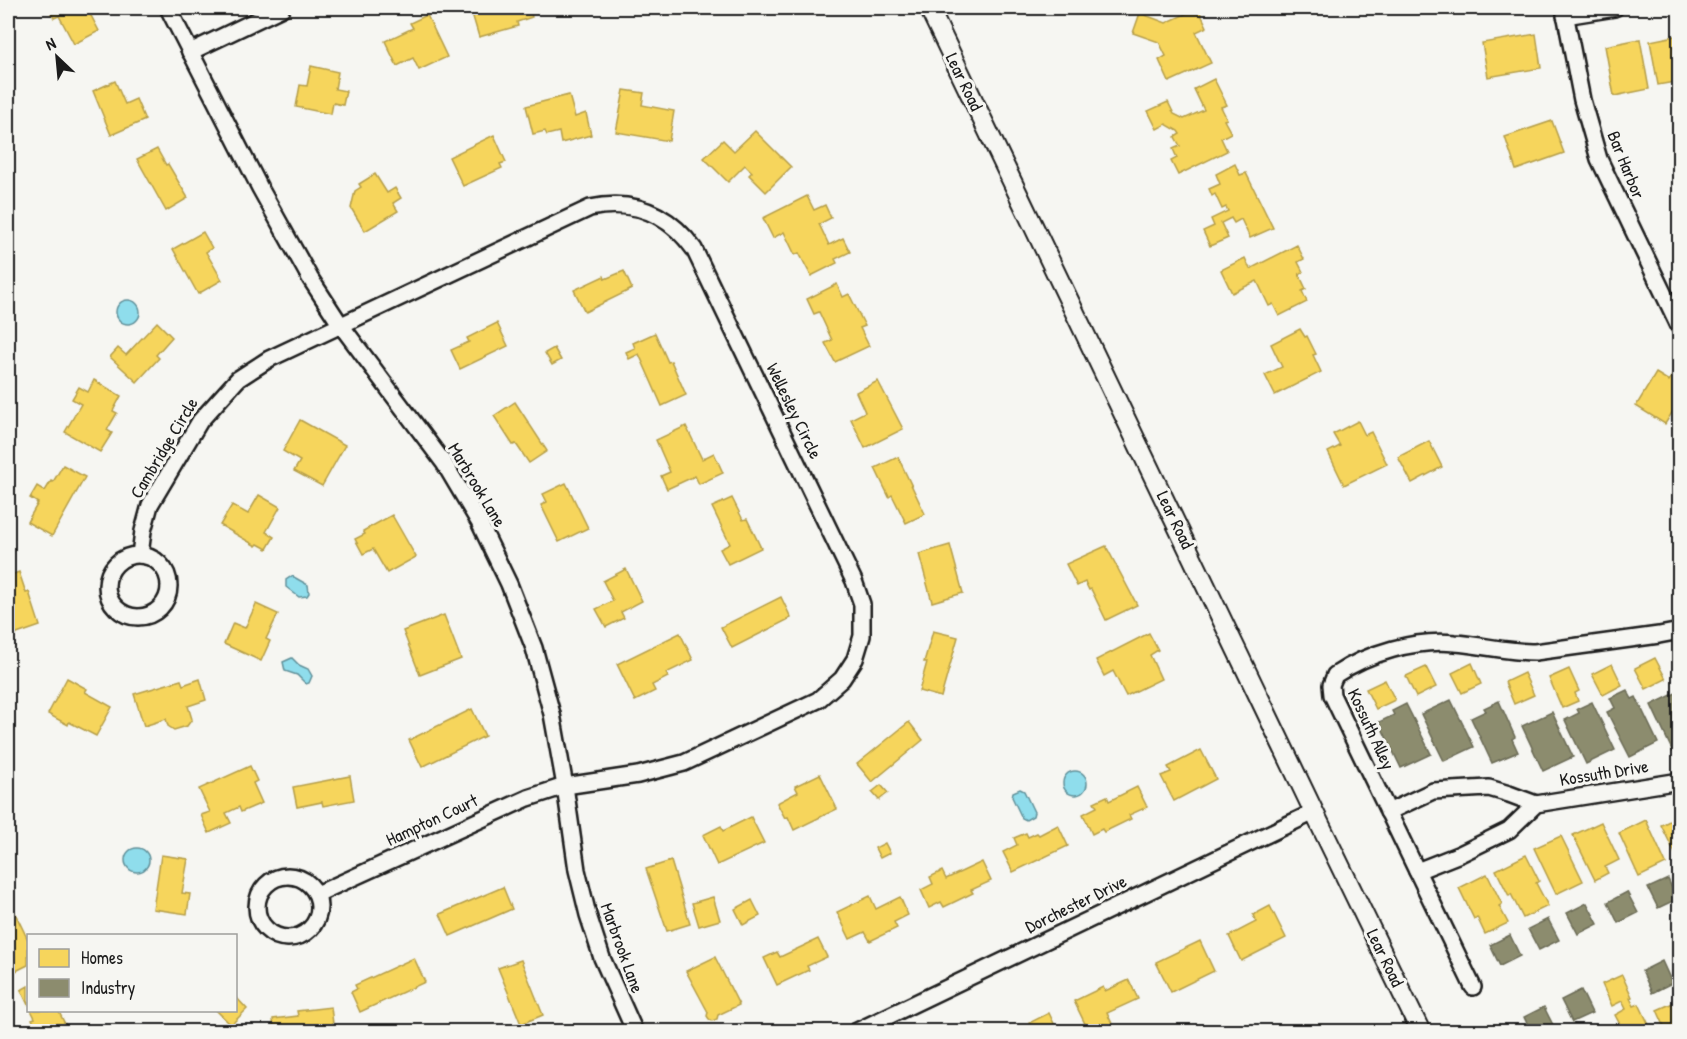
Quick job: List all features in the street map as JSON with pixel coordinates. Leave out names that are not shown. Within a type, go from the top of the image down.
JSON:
[{"type":"street","name":"Marbrook Lane","points":[[168,8],[260,188],[310,278],[340,324],[444,463],[509,584],[534,648],[552,714],[566,786],[577,870],[588,915],[602,958],[635,1032]]},
{"type":"street","points":[[190,52],[282,8]]},
{"type":"street","name":"Lear Road","points":[[929,8],[1421,1032]]},
{"type":"street","points":[[1565,12],[1614,8]]},
{"type":"street","name":"Bar Harbor","points":[[1565,12],[1582,100],[1599,159],[1680,328]]},
{"type":"street","name":"Wellesley Circle","points":[[340,324],[590,208],[606,205],[630,206],[653,213],[673,225],[694,249],[854,581],[862,604],[862,636],[855,659],[842,679],[818,700],[684,762],[638,775],[566,786]]},
{"type":"street","name":"Cambridge Circle","points":[[140,555],[150,505],[200,421],[212,406],[238,379],[253,368],[340,324]]},
{"type":"street","points":[[140,555],[153,559],[163,567],[168,579],[169,592],[164,605],[154,614],[141,618],[128,617],[117,610],[109,600],[106,587],[108,574],[116,563],[127,557],[140,555]]},
{"type":"street","name":"Kossuth Alley","points":[[1473,987],[1332,695],[1331,685],[1335,675],[1386,652],[1427,643],[1452,642],[1519,652],[1535,652],[1680,631]]},
{"type":"street","name":"Kossuth Drive","points":[[1388,812],[1433,790],[1489,788],[1536,804],[1680,781]]},
{"type":"street","name":"Hampton Court","points":[[316,894],[528,798],[566,786]]},
{"type":"street","points":[[1417,871],[1460,854],[1509,830],[1536,804]]},
{"type":"street","name":"Dorchester Drive","points":[[855,1032],[1314,812]]},
{"type":"street","points":[[283,877],[303,880],[316,894],[319,904],[315,924],[299,937],[279,937],[263,925],[259,916],[260,896],[265,887],[273,881],[283,877]]},
{"type":"water","points":[[128,300],[133,301],[139,307],[139,317],[133,323],[128,324],[123,323],[117,317],[116,312],[117,307],[123,301]]},
{"type":"water","points":[[292,576],[308,585],[307,596],[299,597],[286,587],[286,580]]},
{"type":"water","points":[[292,658],[299,665],[308,669],[312,676],[309,683],[306,684],[297,675],[285,671],[283,662]]},
{"type":"water","points":[[1075,771],[1083,775],[1087,783],[1083,791],[1075,795],[1067,791],[1063,783],[1067,775]]},
{"type":"water","points":[[1020,789],[1024,791],[1034,812],[1033,816],[1026,820],[1022,818],[1012,797],[1013,792]]},
{"type":"water","points":[[137,848],[145,852],[149,860],[145,868],[137,872],[129,868],[125,860],[129,852]]},
{"type":"building: Homes","points":[[48,8],[87,8],[99,31],[74,44],[59,16],[54,18]]},
{"type":"building: Homes","points":[[530,8],[532,17],[517,22],[518,26],[479,37],[471,10]]},
{"type":"building: Homes","points":[[702,8],[716,8],[705,13]]},
{"type":"building: Homes","points":[[1019,8],[1035,8],[1022,13]]},
{"type":"building: Homes","points":[[1198,8],[1207,27],[1196,32],[1211,63],[1169,82],[1159,60],[1166,56],[1159,42],[1133,33],[1140,13],[1166,23]]},
{"type":"building: Homes","points":[[427,15],[447,57],[419,70],[413,58],[397,66],[385,41],[413,28],[410,23]]},
{"type":"building: Homes","points":[[1536,34],[1541,68],[1488,77],[1482,43]]},
{"type":"building: Homes","points":[[1680,35],[1680,81],[1658,85],[1650,41]]},
{"type":"building: Homes","points":[[1640,39],[1649,89],[1614,96],[1605,46]]},
{"type":"building: Homes","points":[[311,66],[338,72],[335,89],[346,91],[343,105],[333,103],[331,114],[296,107],[300,85],[307,86]]},
{"type":"building: Homes","points":[[1214,79],[1227,105],[1221,107],[1227,119],[1224,120],[1231,133],[1221,138],[1227,151],[1178,175],[1171,161],[1177,158],[1173,149],[1180,146],[1175,137],[1180,134],[1166,124],[1157,129],[1148,111],[1168,102],[1174,114],[1184,119],[1204,110],[1194,89]]},
{"type":"building: Homes","points":[[115,81],[125,104],[136,99],[145,120],[111,135],[93,91]]},
{"type":"building: Homes","points":[[624,90],[644,93],[642,105],[674,111],[669,141],[616,132]]},
{"type":"building: Homes","points":[[569,95],[575,117],[586,113],[591,135],[561,143],[559,132],[547,135],[545,131],[533,134],[526,106]]},
{"type":"building: Homes","points":[[1552,121],[1564,153],[1516,170],[1505,137]]},
{"type":"building: Homes","points":[[755,131],[791,167],[766,192],[749,175],[752,172],[745,165],[728,182],[704,158],[723,140],[734,151]]},
{"type":"building: Homes","points":[[494,135],[506,162],[500,164],[502,168],[463,186],[449,157]]},
{"type":"building: Homes","points":[[157,149],[188,198],[166,211],[137,159]]},
{"type":"building: Homes","points":[[1235,164],[1240,175],[1246,173],[1273,228],[1250,238],[1241,219],[1234,223],[1231,218],[1221,223],[1228,238],[1210,246],[1203,231],[1214,226],[1211,219],[1228,211],[1226,207],[1222,209],[1215,194],[1212,196],[1209,189],[1220,184],[1216,174]]},
{"type":"building: Homes","points":[[375,174],[387,193],[395,188],[401,198],[393,203],[398,211],[365,231],[351,208],[355,191],[361,187],[359,184]]},
{"type":"building: Homes","points":[[807,196],[814,210],[825,205],[831,218],[819,224],[829,245],[843,238],[850,252],[835,259],[837,263],[811,276],[799,253],[795,255],[784,232],[773,238],[763,218]]},
{"type":"building: Homes","points":[[203,232],[212,248],[206,252],[222,280],[198,294],[173,249]]},
{"type":"building: Homes","points":[[1297,245],[1304,259],[1298,262],[1303,272],[1299,274],[1306,289],[1302,291],[1307,302],[1279,316],[1273,304],[1269,306],[1257,281],[1232,293],[1221,270],[1245,258],[1250,269]]},
{"type":"building: Homes","points":[[624,271],[632,289],[585,312],[574,290],[604,276],[605,279]]},
{"type":"building: Homes","points":[[837,284],[843,297],[849,294],[865,326],[860,328],[869,346],[835,362],[825,343],[832,340],[819,312],[814,314],[807,299]]},
{"type":"building: Homes","points":[[157,322],[172,337],[156,355],[159,358],[137,382],[110,357],[118,348],[126,355]]},
{"type":"building: Homes","points":[[497,323],[508,346],[460,369],[451,350],[469,342],[467,338]]},
{"type":"building: Homes","points":[[1300,329],[1305,337],[1307,336],[1316,354],[1313,355],[1321,372],[1275,395],[1265,375],[1282,367],[1271,344]]},
{"type":"building: Homes","points":[[655,333],[686,395],[662,406],[639,354],[629,359],[626,352],[635,348],[633,343]]},
{"type":"building: Homes","points":[[554,348],[561,360],[552,365],[545,353]]},
{"type":"building: Homes","points":[[1656,373],[1669,381],[1674,373],[1680,377],[1680,400],[1665,424],[1636,406]]},
{"type":"building: Homes","points":[[94,380],[121,396],[113,411],[117,413],[107,430],[112,433],[100,452],[65,432],[81,404],[72,399],[79,387],[88,392]]},
{"type":"building: Homes","points":[[878,381],[903,429],[865,448],[851,419],[865,412],[856,392]]},
{"type":"building: Homes","points":[[515,402],[547,451],[529,463],[516,444],[513,445],[494,416]]},
{"type":"building: Homes","points":[[300,420],[345,445],[322,486],[294,471],[300,461],[283,451]]},
{"type":"building: Homes","points":[[1358,421],[1365,435],[1371,432],[1387,464],[1344,485],[1328,452],[1340,446],[1333,434]]},
{"type":"building: Homes","points":[[686,426],[702,459],[714,453],[723,473],[699,484],[695,476],[667,489],[661,476],[670,472],[656,440]]},
{"type":"building: Homes","points":[[1429,441],[1442,467],[1412,483],[1398,457]]},
{"type":"building: Homes","points":[[898,457],[925,514],[906,523],[892,495],[889,497],[875,468]]},
{"type":"building: Homes","points":[[63,465],[85,477],[52,536],[27,522],[38,503],[30,498],[37,486],[45,491]]},
{"type":"building: Homes","points":[[566,483],[588,528],[559,542],[541,505],[547,502],[543,494]]},
{"type":"building: Homes","points":[[259,495],[280,507],[266,532],[274,537],[267,549],[258,544],[256,546],[220,525],[232,505],[248,514]]},
{"type":"building: Homes","points":[[732,498],[743,520],[747,519],[761,548],[728,564],[720,549],[730,544],[712,507]]},
{"type":"building: Homes","points":[[392,515],[416,557],[387,573],[373,549],[363,554],[355,539],[365,534],[363,531]]},
{"type":"building: Homes","points":[[950,545],[963,593],[932,602],[919,554]]},
{"type":"building: Homes","points":[[1106,546],[1137,605],[1106,620],[1091,589],[1089,590],[1085,582],[1077,586],[1066,564]]},
{"type":"building: Homes","points":[[626,569],[642,601],[621,612],[624,618],[606,627],[596,609],[613,601],[603,581]]},
{"type":"building: Homes","points":[[19,572],[26,593],[29,592],[40,626],[14,635],[8,617],[8,576]]},
{"type":"building: Homes","points":[[781,597],[791,618],[732,648],[721,627]]},
{"type":"building: Homes","points":[[256,604],[278,614],[266,639],[270,641],[261,661],[224,644],[233,623],[245,628]]},
{"type":"building: Homes","points":[[444,615],[461,659],[420,675],[403,631]]},
{"type":"building: Homes","points":[[933,631],[958,637],[941,697],[919,691]]},
{"type":"building: Homes","points":[[680,633],[693,660],[666,673],[668,677],[652,685],[655,691],[635,701],[617,664]]},
{"type":"building: Homes","points":[[1149,633],[1158,650],[1150,655],[1161,679],[1126,696],[1113,671],[1104,676],[1096,660]]},
{"type":"building: Homes","points":[[1655,658],[1666,679],[1646,689],[1635,668]]},
{"type":"building: Homes","points":[[1472,663],[1481,684],[1462,693],[1452,673]]},
{"type":"building: Homes","points":[[1612,664],[1622,685],[1603,695],[1592,674]]},
{"type":"building: Homes","points":[[1426,667],[1436,687],[1416,697],[1406,676]]},
{"type":"building: Homes","points":[[1569,669],[1579,691],[1575,693],[1578,701],[1562,708],[1549,678]]},
{"type":"building: Homes","points":[[1524,673],[1534,695],[1514,704],[1505,682]]},
{"type":"building: Homes","points":[[67,678],[87,689],[85,692],[112,707],[96,736],[48,714]]},
{"type":"building: Homes","points":[[200,679],[206,700],[188,706],[192,719],[187,726],[174,730],[168,726],[166,719],[144,726],[134,694],[181,680],[183,685]]},
{"type":"building: Homes","points":[[1385,680],[1395,700],[1376,709],[1366,689]]},
{"type":"building: Homes","points":[[472,709],[485,736],[422,767],[409,740]]},
{"type":"building: Homes","points":[[909,722],[923,740],[872,782],[857,764]]},
{"type":"building: Homes","points":[[1201,750],[1216,779],[1174,801],[1161,776],[1171,772],[1168,767]]},
{"type":"building: Homes","points":[[250,766],[257,781],[253,783],[262,803],[241,812],[239,807],[226,813],[231,823],[209,833],[201,815],[210,812],[199,789]]},
{"type":"building: Homes","points":[[820,774],[837,809],[794,830],[788,817],[785,818],[777,803],[798,792],[795,786]]},
{"type":"building: Homes","points":[[350,776],[354,800],[323,806],[322,802],[297,807],[293,787]]},
{"type":"building: Homes","points":[[881,785],[888,793],[879,800],[872,792]]},
{"type":"building: Homes","points":[[1137,787],[1147,807],[1129,815],[1131,819],[1104,832],[1102,829],[1092,834],[1083,814],[1097,807],[1094,802],[1107,796],[1109,801]]},
{"type":"building: Homes","points":[[1680,816],[1680,863],[1661,825]]},
{"type":"building: Homes","points":[[751,817],[764,843],[717,865],[703,835],[721,826],[723,831]]},
{"type":"building: Homes","points":[[1646,820],[1666,864],[1639,877],[1619,833]]},
{"type":"building: Homes","points":[[1601,822],[1619,860],[1605,867],[1608,873],[1595,880],[1573,835]]},
{"type":"building: Homes","points":[[1058,825],[1068,846],[1013,872],[1003,852],[1017,845],[1014,838],[1026,833],[1028,837],[1037,833],[1039,835]]},
{"type":"building: Homes","points":[[1561,836],[1583,881],[1556,894],[1534,848]]},
{"type":"building: Homes","points":[[885,843],[890,853],[880,858],[875,848]]},
{"type":"building: Homes","points":[[161,855],[188,859],[182,893],[190,894],[187,914],[153,909]]},
{"type":"building: Homes","points":[[1526,855],[1539,881],[1536,883],[1548,906],[1523,918],[1496,870]]},
{"type":"building: Homes","points":[[671,861],[690,924],[667,931],[646,869]]},
{"type":"building: Homes","points":[[982,862],[991,881],[971,890],[973,893],[944,907],[941,902],[929,908],[921,890],[933,884],[930,877],[942,871],[946,879]]},
{"type":"building: Homes","points":[[1487,874],[1502,904],[1499,906],[1508,923],[1485,934],[1477,917],[1474,919],[1459,888]]},
{"type":"building: Homes","points":[[503,887],[512,909],[450,936],[440,914]]},
{"type":"building: Homes","points":[[870,896],[876,909],[900,897],[908,915],[894,922],[897,928],[870,941],[865,932],[850,939],[837,912]]},
{"type":"building: Homes","points":[[713,897],[720,920],[699,926],[692,903]]},
{"type":"building: Homes","points":[[752,900],[760,916],[743,925],[735,909]]},
{"type":"building: Homes","points":[[1270,906],[1286,938],[1241,961],[1229,936],[1256,922],[1253,915]]},
{"type":"building: Homes","points":[[15,913],[27,938],[27,966],[8,975],[8,917]]},
{"type":"building: Homes","points":[[818,939],[827,957],[807,966],[809,970],[777,985],[764,958],[777,952],[780,957]]},
{"type":"building: Homes","points":[[1200,941],[1214,971],[1171,992],[1156,962]]},
{"type":"building: Homes","points":[[715,957],[739,1005],[718,1015],[717,1019],[712,1021],[707,1016],[708,1012],[686,971]]},
{"type":"building: Homes","points":[[414,958],[425,982],[360,1012],[351,992],[357,989],[355,985]]},
{"type":"building: Homes","points":[[521,960],[543,1015],[521,1024],[498,968]]},
{"type":"building: Homes","points":[[1622,975],[1634,1006],[1639,1004],[1651,1029],[1653,1027],[1655,1032],[1624,1032],[1615,1015],[1626,1009],[1622,1001],[1612,1006],[1602,984]]},
{"type":"building: Homes","points":[[1129,980],[1138,999],[1107,1013],[1116,1032],[1089,1032],[1074,1001],[1103,987],[1105,991]]},
{"type":"building: Homes","points":[[27,987],[27,1003],[21,990]]},
{"type":"building: Homes","points":[[237,998],[247,1009],[231,1025],[218,1012],[237,1012]]},
{"type":"building: Homes","points":[[1680,1000],[1680,1032],[1667,1032],[1657,1010]]},
{"type":"building: Homes","points":[[331,1007],[334,1032],[274,1032],[273,1019],[298,1016],[297,1011]]},
{"type":"building: Homes","points":[[32,1012],[59,1012],[65,1024],[50,1032],[38,1032],[32,1019],[35,1018]]},
{"type":"building: Homes","points":[[1049,1013],[1058,1032],[1033,1032],[1029,1023]]},
{"type":"building: Homes","points":[[1321,1025],[1324,1032],[1309,1032]]},
{"type":"building: Homes","points":[[1603,1025],[1606,1032],[1588,1032]]},
{"type":"building: Industry","points":[[1627,690],[1632,699],[1636,697],[1658,743],[1630,757],[1607,712],[1615,708],[1610,698]]},
{"type":"building: Industry","points":[[1680,691],[1680,749],[1673,752],[1651,705]]},
{"type":"building: Industry","points":[[1451,700],[1474,747],[1444,761],[1421,714]]},
{"type":"building: Industry","points":[[1499,701],[1515,737],[1512,739],[1518,752],[1492,763],[1471,718],[1486,711],[1484,708]]},
{"type":"building: Industry","points":[[1592,702],[1615,750],[1586,764],[1565,720],[1579,713],[1577,709]]},
{"type":"building: Industry","points":[[1406,704],[1431,754],[1401,768],[1379,722],[1394,715],[1392,711]]},
{"type":"building: Industry","points":[[1552,712],[1573,757],[1543,771],[1522,726]]},
{"type":"building: Industry","points":[[1668,879],[1677,899],[1658,908],[1648,888]]},
{"type":"building: Industry","points":[[1627,892],[1638,913],[1618,923],[1608,902]]},
{"type":"building: Industry","points":[[1587,903],[1598,924],[1578,934],[1567,913]]},
{"type":"building: Industry","points":[[1548,919],[1559,940],[1539,950],[1528,929]]},
{"type":"building: Industry","points":[[1510,935],[1520,956],[1500,966],[1490,945]]},
{"type":"building: Industry","points":[[1662,961],[1672,983],[1652,993],[1642,971]]},
{"type":"building: Industry","points":[[1581,990],[1592,1013],[1572,1022],[1561,1000]]},
{"type":"building: Industry","points":[[1544,1007],[1555,1029],[1550,1032],[1531,1032],[1524,1017]]}]
